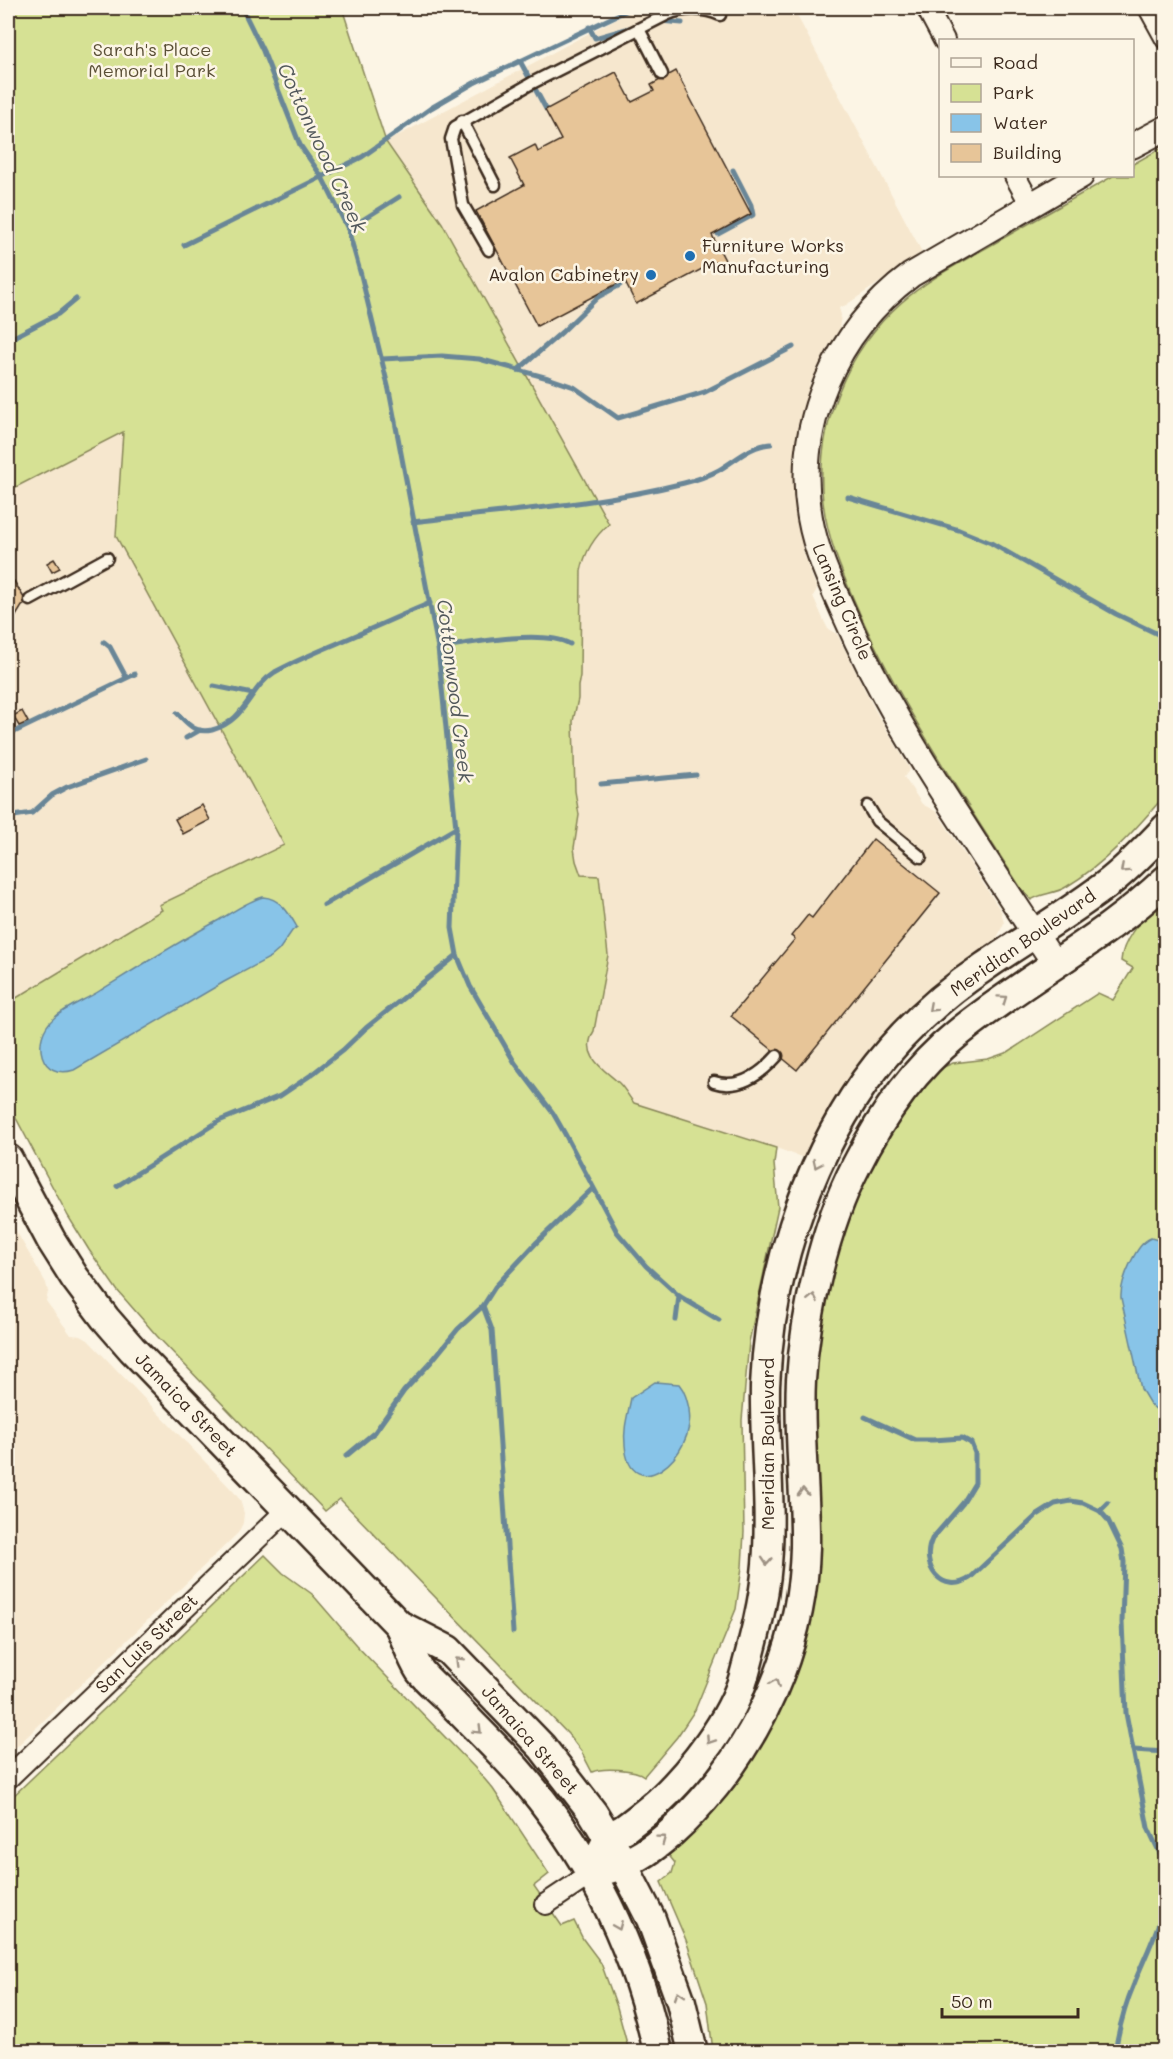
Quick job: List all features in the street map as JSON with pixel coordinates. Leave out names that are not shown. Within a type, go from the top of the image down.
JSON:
[{"type":"main road","name":"Meridian Boulevard","points":[[591,1874],[616,1852],[652,1807],[692,1765],[719,1726],[744,1676],[759,1620],[767,1566],[769,1527],[765,1398],[768,1345],[791,1236],[817,1163],[852,1100],[900,1038],[961,983],[1109,882],[1166,828]]},
{"type":"main road","name":"Meridian Boulevard","points":[[616,1852],[657,1843],[680,1824],[722,1777],[758,1720],[774,1687],[788,1649],[800,1596],[805,1546],[801,1403],[804,1344],[827,1238],[834,1215],[855,1167],[887,1112],[933,1057],[956,1035],[991,1008],[1118,922],[1166,880]]},
{"type":"main road","name":"Jamaica Street","points":[[8,1159],[62,1259],[105,1318],[399,1625],[448,1650],[500,1703],[572,1784],[616,1852]]},
{"type":"main road","name":"Jamaica Street","points":[[399,1625],[420,1671],[523,1778],[561,1827],[591,1874]]},
{"type":"main road","points":[[616,1852],[642,1900],[665,1955],[681,2002],[693,2052]]},
{"type":"main road","points":[[591,1874],[617,1925],[635,1969],[650,2015],[658,2052]]},
{"type":"street","points":[[1149,8],[1166,39]]},
{"type":"street","points":[[930,9],[944,39]]},
{"type":"street","points":[[1134,146],[1166,128]]},
{"type":"street","points":[[1016,177],[1031,205]]},
{"type":"street","name":"Lansing Circle","points":[[1055,964],[908,738],[866,661],[824,566],[810,519],[807,491],[811,437],[820,399],[833,366],[852,333],[881,300],[911,275],[1079,177]]},
{"type":"street","name":"San Luis Street","points":[[8,1778],[287,1509]]},
{"type":"street","points":[[546,1904],[591,1874]]},
{"type":"lane","points":[[489,250],[463,205],[451,134],[455,127],[462,121],[680,10],[711,12],[720,15]]},
{"type":"lane","points":[[639,29],[662,74]]},
{"type":"lane","points":[[462,121],[495,185]]},
{"type":"lane","points":[[30,600],[107,558]]},
{"type":"lane","points":[[868,806],[878,821],[921,857]]},
{"type":"lane","points":[[714,1082],[729,1084],[745,1080],[762,1070],[777,1056]]},
{"type":"shaded area","points":[[8,8],[46,8],[123,431],[116,536],[284,846],[159,905],[162,910],[8,1003]]},
{"type":"shaded area","points":[[636,8],[793,8],[922,252],[839,308],[841,315],[839,330],[810,384],[798,430],[793,468],[796,518],[805,558],[817,589],[813,596],[828,629],[837,634],[875,710],[910,769],[904,777],[922,804],[937,812],[1001,911],[1004,923],[997,938],[987,945],[986,952],[807,1159],[634,1103],[620,1084],[604,1072],[592,1056],[590,1040],[608,955],[576,861],[574,841],[579,815],[575,791],[573,721],[580,675],[581,571],[590,545],[609,524],[386,142]]},
{"type":"shaded area","points":[[8,1217],[46,1283],[48,1292],[46,1301],[71,1335],[81,1336],[88,1340],[233,1491],[240,1500],[244,1513],[243,1523],[238,1533],[8,1755]]},
{"type":"green space","name":"Sarah's Place Memorial Park","points":[[8,8],[342,8],[386,142],[442,223],[609,524],[591,545],[581,571],[580,676],[573,721],[575,791],[579,815],[574,848],[581,875],[599,876],[608,955],[590,1048],[596,1062],[621,1085],[634,1103],[776,1148],[774,1164],[778,1207],[749,1342],[742,1420],[744,1532],[736,1609],[695,1710],[677,1737],[644,1776],[619,1770],[592,1772],[581,1751],[568,1734],[340,1499],[325,1511],[157,1336],[117,1290],[89,1250],[68,1216],[8,1103],[8,1003],[162,910],[159,905],[284,845],[116,536],[123,432],[8,491]]},
{"type":"green space","points":[[1165,146],[1165,795],[1131,833],[1094,868],[1062,889],[1031,900],[1021,888],[915,720],[860,614],[837,559],[825,517],[822,474],[824,446],[838,392],[850,367],[865,343],[902,302],[943,273],[1111,177],[1134,177],[1134,163]]},
{"type":"green space","points":[[1165,895],[1165,2051],[713,2051],[707,2003],[686,1940],[661,1882],[672,1873],[675,1863],[667,1853],[773,1717],[820,1314],[852,1200],[907,1103],[939,1069],[953,1063],[988,1059],[1008,1052],[1098,993],[1113,1000],[1133,968],[1121,961],[1126,943],[1137,925]]},
{"type":"green space","points":[[265,1555],[283,1573],[312,1594],[356,1645],[493,1789],[549,1874],[534,1886],[562,1926],[574,1921],[583,1939],[601,1963],[617,2007],[629,2051],[8,2052],[8,1801]]},
{"type":"water","points":[[263,897],[279,903],[297,927],[271,957],[74,1070],[62,1072],[46,1064],[42,1056],[42,1037],[47,1027],[59,1014],[174,945]]},
{"type":"water","points":[[1151,1238],[1165,1242],[1165,1417],[1150,1404],[1141,1389],[1121,1298],[1123,1283],[1130,1264],[1140,1247]]},
{"type":"water","points":[[655,1382],[679,1384],[686,1396],[689,1427],[674,1459],[662,1469],[650,1474],[638,1473],[630,1464],[625,1445],[626,1422],[631,1398]]},
{"type":"building","points":[[676,71],[751,214],[712,235],[728,266],[715,262],[636,304],[624,280],[537,326],[476,211],[524,185],[510,158],[535,145],[538,152],[561,140],[545,110],[616,72],[632,102],[654,91],[651,85]]},
{"type":"building","points":[[54,559],[60,568],[52,572],[47,563]]},
{"type":"building","points":[[14,581],[27,603],[22,606],[8,629],[8,585]]},
{"type":"building","points":[[22,711],[28,722],[19,726],[13,716]]},
{"type":"building","points":[[202,805],[210,820],[183,834],[175,819]]},
{"type":"building","points":[[873,839],[940,893],[797,1070],[731,1016],[795,939],[791,936],[808,915],[812,918]]},
{"type":"waterway","name":"Cottonwood Creek","points":[[242,8],[263,51],[300,145],[322,177],[348,229],[389,390],[438,648],[456,828],[452,928],[457,955],[470,986],[515,1063],[553,1113],[617,1232],[646,1266],[679,1296],[719,1320]]},
{"type":"waterway","points":[[184,245],[362,157],[431,108],[474,83],[632,8]]},
{"type":"waterway","points":[[660,21],[682,23]]},
{"type":"waterway","points":[[589,27],[595,38],[633,27]]},
{"type":"waterway","points":[[520,61],[546,109]]},
{"type":"waterway","points":[[718,234],[753,215],[751,205],[733,170]]},
{"type":"waterway","points":[[348,229],[399,197]]},
{"type":"waterway","points":[[518,370],[598,297],[620,285]]},
{"type":"waterway","points":[[8,340],[58,314],[76,299]]},
{"type":"waterway","points":[[382,359],[442,356],[479,359],[574,387],[618,418],[705,392],[793,347]]},
{"type":"waterway","points":[[413,522],[549,507],[651,491],[706,476],[750,450],[771,444]]},
{"type":"waterway","points":[[848,497],[959,530],[991,543],[1116,614],[1166,638]]},
{"type":"waterway","points":[[177,713],[192,727],[201,731],[212,730],[224,725],[240,712],[259,687],[275,672],[430,603]]},
{"type":"waterway","points":[[438,648],[525,637],[558,640],[570,644]]},
{"type":"waterway","points":[[104,642],[110,647],[126,677]]},
{"type":"waterway","points":[[8,735],[135,674]]},
{"type":"waterway","points":[[214,686],[253,694]]},
{"type":"waterway","points":[[186,738],[200,730]]},
{"type":"waterway","points":[[8,817],[32,813],[52,795],[67,787],[146,759]]},
{"type":"waterway","points":[[601,784],[696,775]]},
{"type":"waterway","points":[[324,905],[456,828]]},
{"type":"waterway","points":[[117,1186],[219,1121],[280,1096],[311,1075],[457,955]]},
{"type":"waterway","points":[[346,1456],[375,1432],[404,1391],[458,1329],[483,1306],[495,1287],[537,1242],[593,1188]]},
{"type":"waterway","points":[[676,1320],[679,1296]]},
{"type":"waterway","points":[[483,1306],[492,1330],[513,1632]]},
{"type":"waterway","name":"Cottonwood Creek","points":[[865,1417],[915,1440],[962,1438],[971,1443],[975,1453],[975,1483],[963,1503],[932,1539],[929,1549],[931,1568],[943,1581],[960,1583],[970,1578],[1036,1516],[1055,1504],[1071,1501],[1083,1503],[1100,1511],[1108,1520],[1122,1549],[1124,1562],[1122,1622],[1126,1713],[1148,1828],[1166,1871]]},
{"type":"waterway","points":[[1100,1511],[1108,1503]]},
{"type":"waterway","points":[[1133,1750],[1166,1752]]},
{"type":"waterway","name":"Cottonwood Creek","points":[[1115,2052],[1128,2000],[1156,1932],[1166,1900]]},
{"type":"place","name":"Furniture Works Manufacturing","points":[[690,256]]},
{"type":"place","name":"Avalon Cabinetry","points":[[651,275]]}]
